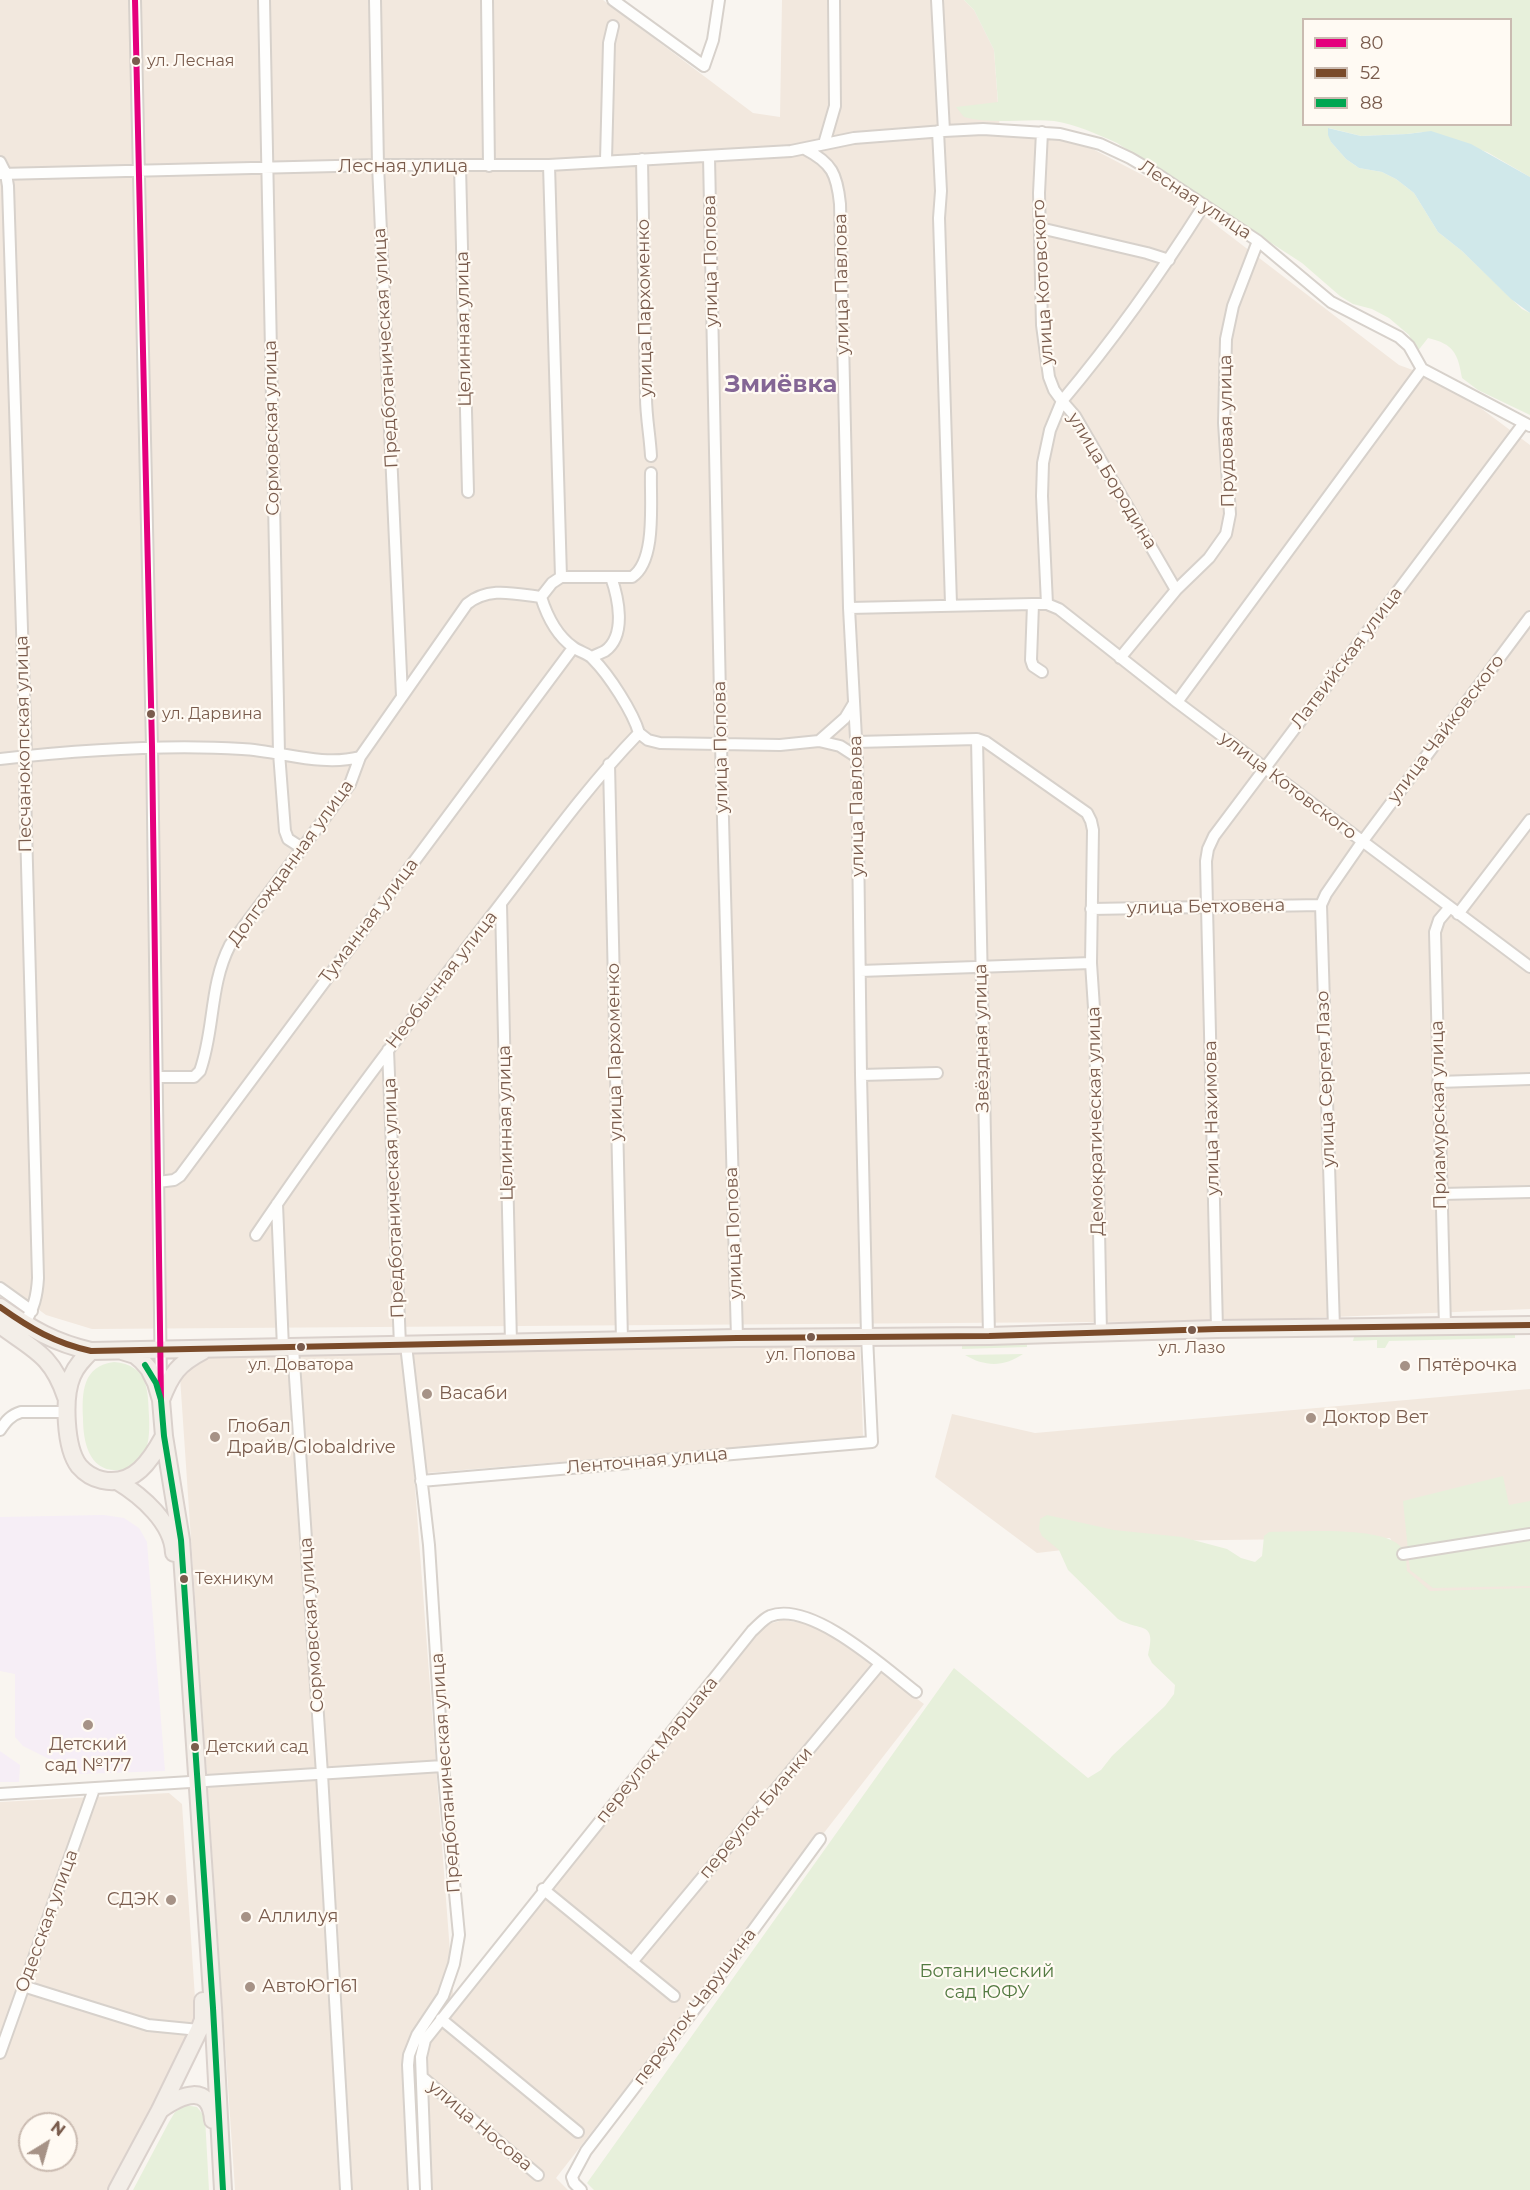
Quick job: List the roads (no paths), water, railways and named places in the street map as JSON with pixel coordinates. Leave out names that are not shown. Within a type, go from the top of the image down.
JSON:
[{"type":"main road","points":[[0,1307],[28,1318],[65,1345],[92,1351],[1530,1325]]},
{"type":"main road","points":[[0,1325],[51,1364],[60,1380],[67,1405]]},
{"type":"main road","points":[[161,1401],[168,1381],[179,1366],[185,1360],[206,1349]]},
{"type":"main road","points":[[117,2190],[200,2030],[204,2010],[181,1540],[164,1436],[161,1401],[149,1369],[135,1356],[121,1350]]},
{"type":"main road","points":[[92,1351],[76,1367],[69,1383],[67,1405],[71,1451],[79,1466],[93,1477],[117,1481],[146,1501],[174,1541],[223,2190]]},
{"type":"main road","points":[[117,1481],[127,1478],[142,1468],[156,1452],[164,1436]]},
{"type":"main road","points":[[160,2110],[187,2095],[193,2094],[205,2099],[210,2104],[213,2113],[216,2152],[221,2158]]},
{"type":"street","points":[[135,0],[152,746],[161,1401]]},
{"type":"street","name":"Сормовская улица","points":[[264,0],[279,753],[285,831],[288,839],[302,848]]},
{"type":"street","name":"Предботаническая улица","points":[[375,0],[378,165],[402,696]]},
{"type":"street","points":[[487,0],[489,166]]},
{"type":"street","points":[[613,0],[704,66],[713,40],[719,0]]},
{"type":"street","points":[[824,144],[835,106],[834,0]]},
{"type":"street","points":[[937,0],[941,131],[939,219],[951,604]]},
{"type":"street","points":[[606,160],[609,43],[613,26]]},
{"type":"street","name":"Лесная улица","points":[[3,174],[378,165],[549,165],[606,160],[710,157],[805,149],[854,138],[983,129],[1042,132],[1078,137],[1130,158],[1204,205],[1258,241],[1332,302],[1399,337],[1408,346],[1422,369],[1527,424]]},
{"type":"street","name":"улица Котовского","points":[[1042,132],[1039,193],[1042,325],[1047,366],[1054,390],[1062,401]]},
{"type":"street","name":"улица Павлова","points":[[805,149],[828,164],[833,171],[840,204],[849,608],[857,757],[861,1075],[867,1336],[872,1442]]},
{"type":"street","name":"улица Попова","points":[[710,157],[721,746],[737,1338]]},
{"type":"street","name":"улица Пархоменко","points":[[642,159],[646,401],[651,456]]},
{"type":"street","name":"Песчанокопская улица","points":[[0,162],[3,174],[26,756],[38,1278],[37,1296],[28,1318]]},
{"type":"street","name":"Целинная улица","points":[[460,165],[468,492]]},
{"type":"street","points":[[549,165],[561,577]]},
{"type":"street","name":"улица Бородина","points":[[1176,590],[1075,416],[1062,401],[1086,373],[1169,261],[1204,205]]},
{"type":"street","points":[[1040,228],[1147,253],[1169,261]]},
{"type":"street","name":"Прудовая улица","points":[[1120,658],[1176,590],[1214,551],[1226,534],[1229,523],[1229,489],[1224,412],[1226,339],[1233,306],[1258,241]]},
{"type":"street","points":[[1177,702],[1422,369]]},
{"type":"street","points":[[849,608],[951,604],[1047,604],[1042,496],[1043,463],[1050,430],[1062,401]]},
{"type":"street","name":"Латвийская улица","points":[[1207,907],[1208,849],[1214,836],[1527,424]]},
{"type":"street","points":[[651,473],[648,545],[645,560],[640,569],[632,577],[561,577],[552,583],[541,597],[554,627],[573,648],[592,657],[629,709],[639,734],[648,740],[660,743],[721,746],[780,745],[819,741],[840,746],[857,757]]},
{"type":"street","points":[[592,657],[606,650],[616,636],[618,611],[611,577]]},
{"type":"street","name":"Долгожданная улица","points":[[157,1077],[194,1077],[200,1071],[216,984],[223,959],[230,945],[350,784],[360,757],[467,604],[476,597],[488,593],[541,597]]},
{"type":"street","points":[[1033,604],[1031,660],[1033,666],[1042,672]]},
{"type":"street","name":"улица Котовского","points":[[1047,604],[1059,609],[1177,702],[1530,967]]},
{"type":"street","name":"улица Чайковского","points":[[1362,842],[1530,617]]},
{"type":"street","name":"Туманная улица","points":[[158,1182],[174,1180],[180,1176],[573,648]]},
{"type":"street","points":[[819,741],[845,718],[854,703]]},
{"type":"street","name":"Необычная улица","points":[[256,1235],[317,1143],[388,1050],[609,764],[639,734]]},
{"type":"street","points":[[856,742],[977,739]]},
{"type":"street","name":"Демократическая улица","points":[[977,739],[998,749],[1087,813],[1091,820],[1093,830],[1090,963],[1095,1023],[1101,1333]]},
{"type":"street","name":"Звёздная улица","points":[[977,739],[988,1336]]},
{"type":"street","points":[[0,759],[152,746],[244,749],[336,762],[360,757]]},
{"type":"street","name":"улица Пархоменко","points":[[609,764],[622,1340]]},
{"type":"street","name":"Приамурская улица","points":[[1445,1327],[1435,932],[1439,920],[1454,910],[1530,820]]},
{"type":"street","points":[[1321,905],[1326,894],[1362,842]]},
{"type":"street","name":"Целинная улица","points":[[501,904],[512,1343]]},
{"type":"street","name":"улица Бетховена","points":[[1091,909],[1321,905]]},
{"type":"street","name":"улица Сергея Лазо","points":[[1321,905],[1334,1328]]},
{"type":"street","name":"улица Нахимова","points":[[1207,907],[1217,1329]]},
{"type":"street","points":[[860,971],[1090,963]]},
{"type":"street","name":"Предботаническая улица","points":[[388,1050],[403,1345],[429,1545],[443,1766],[459,1935],[458,1949],[443,1995],[417,2035],[409,2055],[414,2190]]},
{"type":"street","points":[[861,1075],[937,1073]]},
{"type":"street","points":[[1438,1082],[1530,1079]]},
{"type":"street","points":[[1441,1194],[1530,1192]]},
{"type":"street","name":"Сормовская улица","points":[[277,1204],[321,1774],[346,2190]]},
{"type":"street","points":[[0,1288],[28,1318]]},
{"type":"street","points":[[0,1430],[6,1420],[14,1414],[67,1405]]},
{"type":"street","name":"Ленточная улица","points":[[421,1481],[872,1442]]},
{"type":"street","points":[[1403,1554],[1530,1534]]},
{"type":"street","name":"переулок Маршака","points":[[441,2019],[543,1889],[762,1621],[781,1614],[805,1617],[835,1630],[916,1692]]},
{"type":"street","name":"переулок Бианки","points":[[632,1962],[880,1664]]},
{"type":"street","points":[[0,1794],[443,1766]]},
{"type":"street","name":"Одесская улица","points":[[0,2053],[94,1789]]},
{"type":"street","name":"переулок Чарушина","points":[[581,2190],[572,2177],[586,2151],[710,1989],[820,1839]]},
{"type":"street","points":[[543,1889],[674,1996]]},
{"type":"street","points":[[23,1986],[148,2025],[200,2030]]},
{"type":"street","points":[[426,2190],[422,2046],[441,2019],[578,2132]]},
{"type":"street","name":"улица Носова","points":[[422,2078],[538,2175]]},
{"type":"water","points":[[1328,128],[1361,136],[1431,131],[1471,144],[1530,177],[1530,313],[1511,299],[1462,251],[1438,232],[1414,193],[1396,179],[1382,172],[1359,168],[1346,159],[1331,142]]},
{"type":"place","name":"ул. Лесная","points":[[136,61]]},
{"type":"place","name":"ул. Дарвина","points":[[151,714]]},
{"type":"place","name":"ул. Лазо","points":[[1192,1330]]},
{"type":"place","name":"ул. Попова","points":[[811,1337]]},
{"type":"place","name":"ул. Доватора","points":[[301,1347]]},
{"type":"place","name":"Пятёрочка","points":[[1405,1366]]},
{"type":"place","name":"Васаби","points":[[427,1394]]},
{"type":"place","name":"Доктор Вет","points":[[1311,1418]]},
{"type":"place","name":"Глобал Драйв/Globaldrive","points":[[215,1437]]},
{"type":"place","name":"Техникум","points":[[184,1579]]},
{"type":"place","name":"Детский сад №177","points":[[88,1725]]},
{"type":"place","name":"Детский сад","points":[[195,1747]]},
{"type":"place","name":"СДЭК","points":[[171,1900]]},
{"type":"place","name":"Аллилуя","points":[[246,1917]]},
{"type":"place","name":"АвтоЮг161","points":[[250,1987]]},
{"type":"district","name":"Змиёвка","points":[[781,385]]},
{"type":"park label","name":"Ботанический сад ЮФУ","points":[[987,1982]]}]
